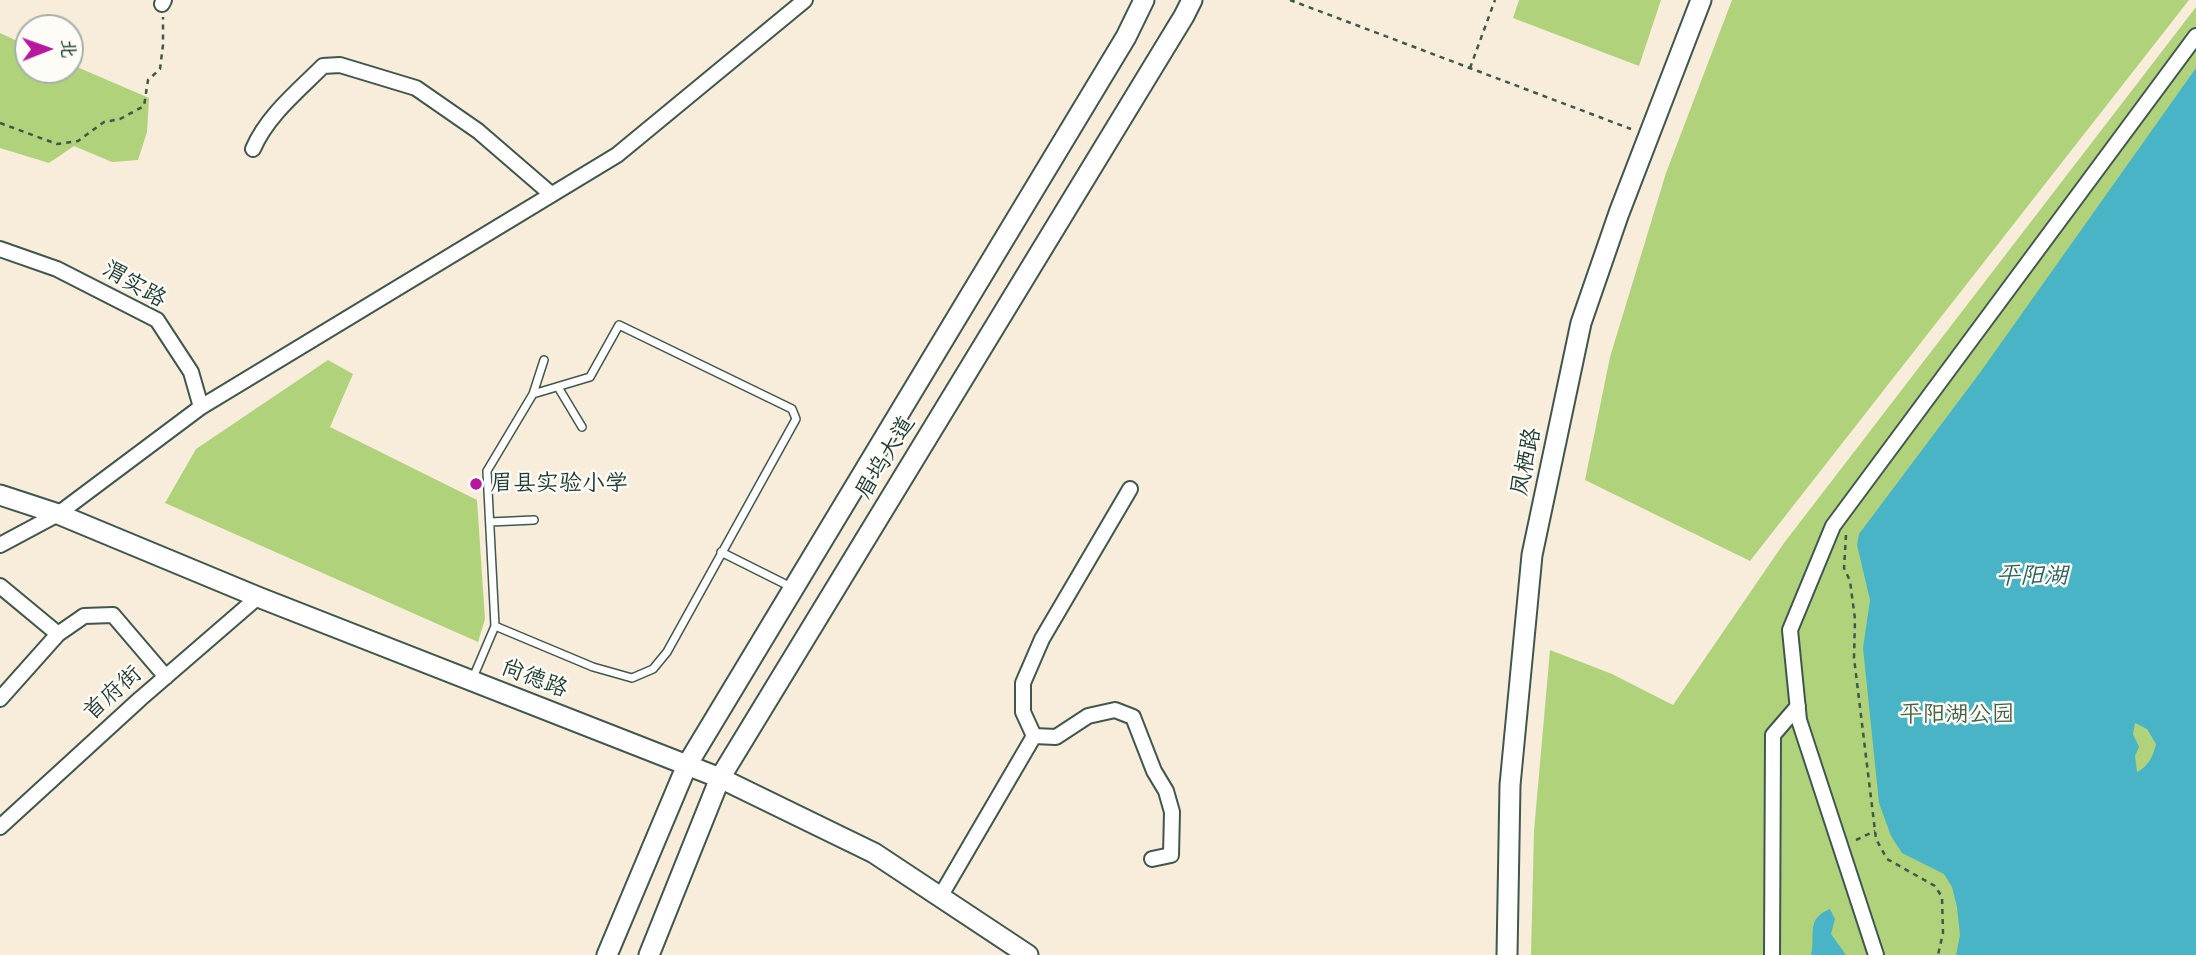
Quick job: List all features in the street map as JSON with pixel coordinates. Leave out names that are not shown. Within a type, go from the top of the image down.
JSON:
[{"type":"main road","name":"眉坞大道","points":[[607,955],[687,765],[1126,37],[1144,0]]},
{"type":"main road","name":"眉坞大道","points":[[649,955],[720,778],[1192,0]]},
{"type":"main road","name":"凤栖路","points":[[1507,955],[1510,785],[1532,555],[1581,323],[1701,0]]},
{"type":"main road","name":"尚德路","points":[[0,495],[58,514],[258,597],[720,778],[874,853],[1028,955]]},
{"type":"street","points":[[0,545],[58,514],[201,407],[617,155],[805,0]]},
{"type":"street","points":[[1876,955],[1799,720],[1790,630],[1833,526],[2196,36]]},
{"type":"street","points":[[254,149],[258,138],[275,115],[323,66],[340,65],[416,88],[478,131],[551,194]]},
{"type":"street","name":"渭实路","points":[[0,249],[57,270],[157,320],[191,372],[201,407]]},
{"type":"street","points":[[1034,736],[1023,712],[1023,683],[1042,639],[1130,489]]},
{"type":"street","points":[[0,586],[58,634]]},
{"type":"street","name":"首府街","points":[[0,827],[258,597]]},
{"type":"street","points":[[0,699],[58,634],[84,616],[113,615],[166,677]]},
{"type":"street","points":[[1772,955],[1773,735],[1798,706]]},
{"type":"street","points":[[1034,736],[1056,737],[1088,716],[1115,710],[1133,717],[1154,771],[1166,791],[1172,812],[1171,855],[1152,859]]},
{"type":"street","points":[[940,897],[1034,736]]},
{"type":"lane","points":[[495,626],[593,667],[632,678],[653,669],[667,652],[796,419],[792,410],[619,325],[590,377],[533,394]]},
{"type":"lane","points":[[471,681],[495,626],[487,471],[533,394],[544,360]]},
{"type":"lane","points":[[558,387],[582,427]]},
{"type":"lane","points":[[490,522],[534,520]]},
{"type":"lane","points":[[721,552],[793,589]]},
{"type":"path","points":[[1290,0],[1649,136]]},
{"type":"path","points":[[1470,68],[1495,0]]},
{"type":"path","points":[[0,123],[57,144],[79,141],[104,122],[120,119],[144,106],[148,80],[160,69],[163,2]]},
{"type":"path","points":[[1847,507],[1844,568],[1850,581],[1855,619],[1854,658],[1876,839],[1886,859],[1935,886],[1942,897],[1943,933],[1938,955]]},
{"type":"path","points":[[1840,847],[1875,831]]},
{"type":"green space","points":[[1519,0],[1661,0],[1639,66],[1513,18]]},
{"type":"green space","points":[[1732,0],[2189,0],[1750,561],[1585,480],[1610,357],[1666,173]]},
{"type":"green space","name":"平阳湖公园","points":[[2196,7],[2196,955],[1531,955],[1534,831],[1550,650],[1612,674],[1673,705],[1784,543]]},
{"type":"green space","points":[[0,33],[14,40],[14,84],[84,84],[84,70],[149,98],[147,132],[138,160],[112,162],[74,146],[49,163],[0,148]]},
{"type":"green space","points":[[328,360],[353,374],[330,427],[477,500],[485,619],[478,642],[165,503],[196,449]]},
{"type":"water","name":"平阳湖","points":[[2196,68],[2196,955],[1956,955],[1960,935],[1952,887],[1944,874],[1902,853],[1891,836],[1879,803],[1863,648],[1870,600],[1857,545],[1859,534],[1979,374]],"holes":[[[2135,723],[2147,729],[2156,744],[2150,761],[2137,772],[2135,756],[2139,747],[2133,734]]]},
{"type":"water","points":[[1830,909],[1835,919],[1831,934],[1846,955],[1811,955],[1814,922]]},
{"type":"place","name":"眉县实验小学","points":[[476,484]]}]
